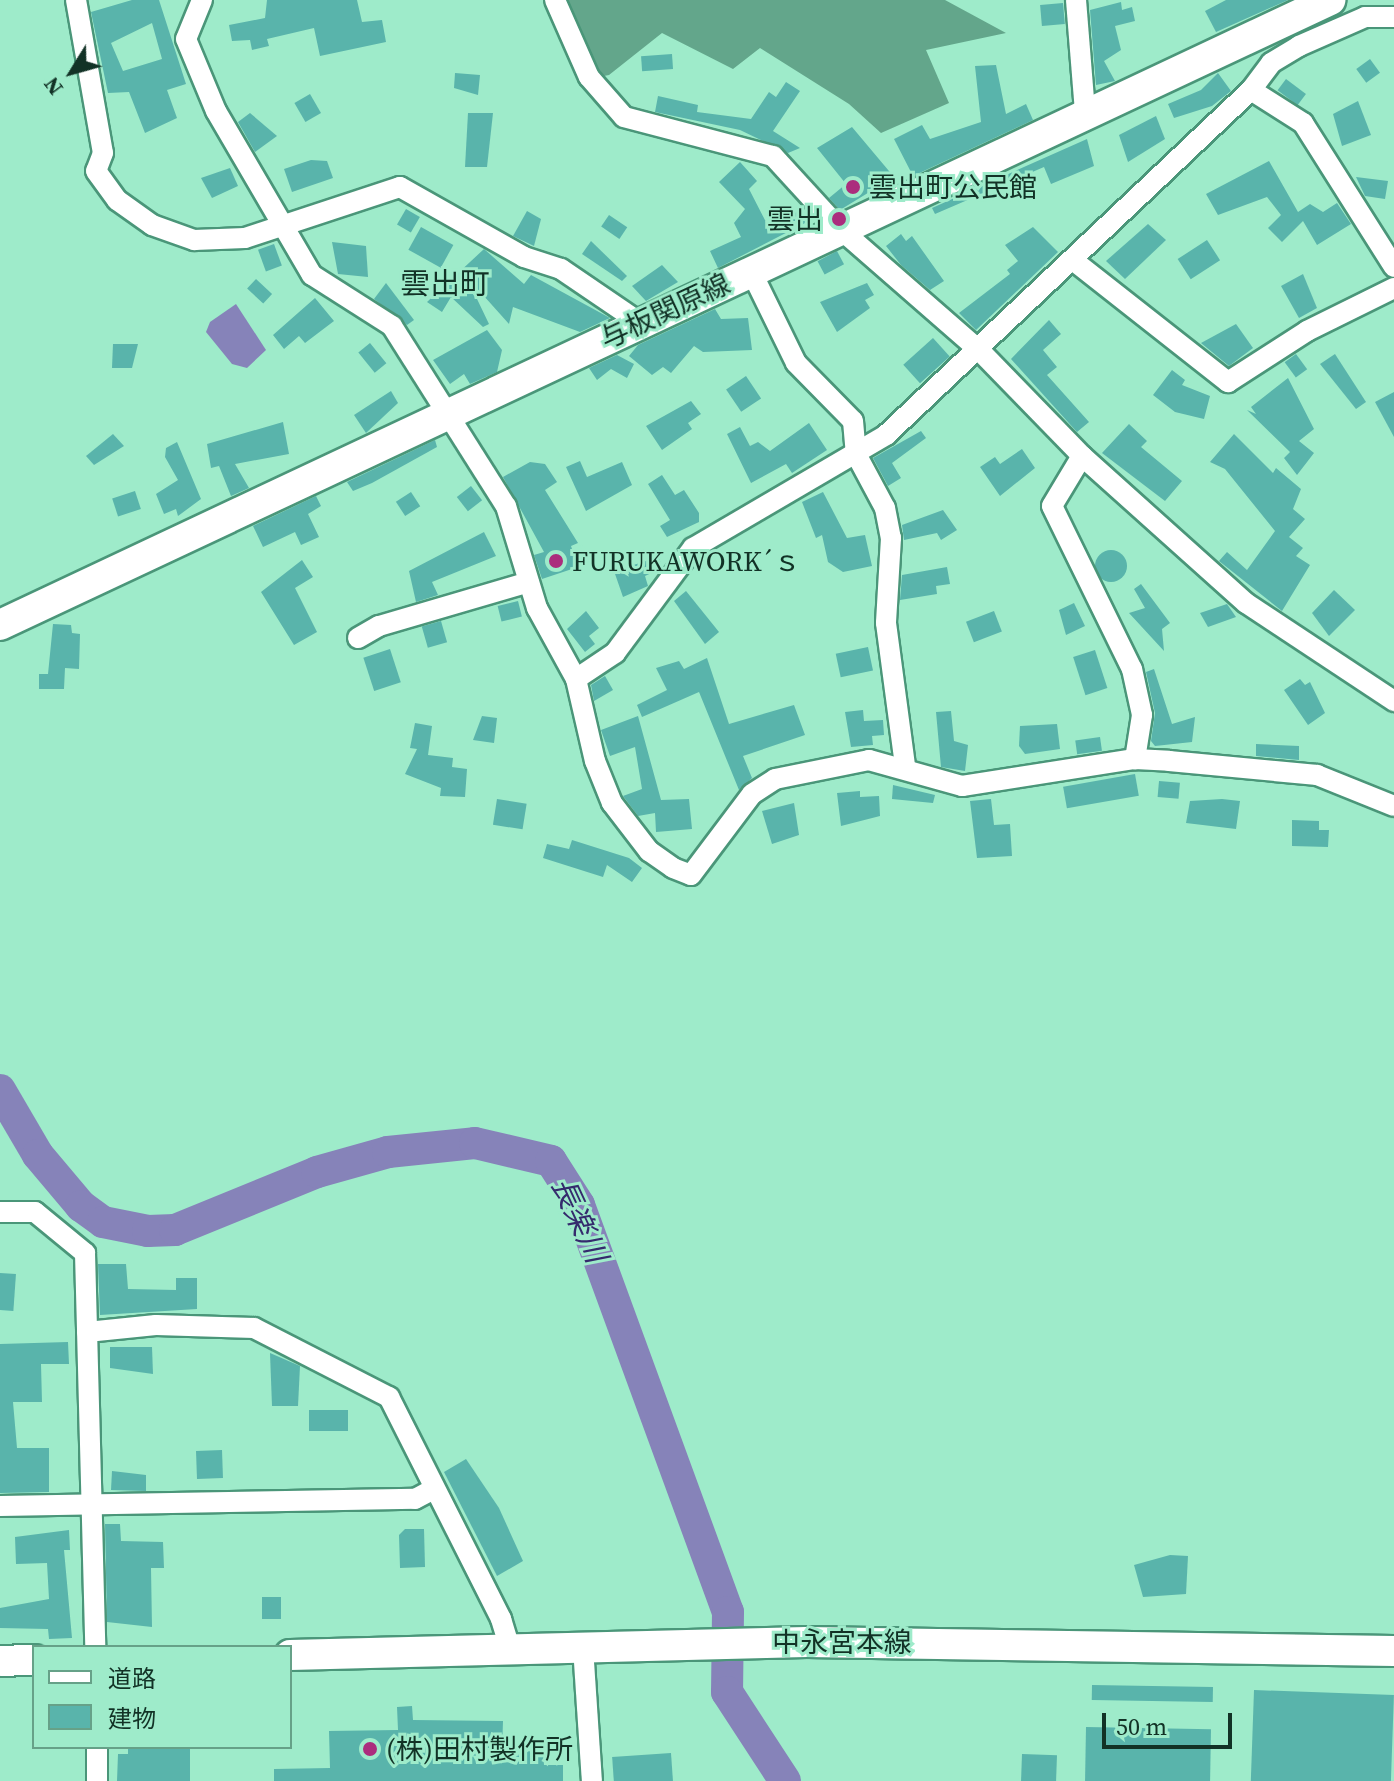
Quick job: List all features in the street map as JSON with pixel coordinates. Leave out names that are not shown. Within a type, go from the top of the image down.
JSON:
[{"type":"main road","name":"与板関原線","points":[[0,625],[1085,111],[1330,0]]},
{"type":"main road","name":"中永宮本線","points":[[292,1655],[758,1643],[1061,1642],[1394,1651]]},
{"type":"main road","points":[[0,1661],[32,1660]]},
{"type":"street","points":[[76,0],[103,153],[96,171],[104,187],[152,225],[194,240],[245,238],[400,187],[524,257],[561,269],[639,322]]},
{"type":"street","points":[[202,0],[188,22],[190,55],[312,275],[392,326],[506,506],[529,582],[576,679],[595,761],[612,803],[649,851],[691,875],[752,794],[775,779],[869,760],[905,765],[962,786],[1135,759],[1317,775],[1394,806]]},
{"type":"street","points":[[555,0],[589,77],[624,117],[773,156],[839,228],[981,352],[1082,456],[1246,603],[1394,701]]},
{"type":"street","points":[[1076,0],[1085,111]]},
{"type":"street","points":[[576,679],[615,653],[707,536],[856,454],[981,352],[1251,90],[1271,63],[1309,41],[1365,17],[1394,17]]},
{"type":"street","points":[[1251,90],[1303,123],[1394,267]]},
{"type":"street","points":[[1074,261],[1228,382],[1307,331],[1394,288]]},
{"type":"street","points":[[751,271],[796,363],[853,421],[856,454],[889,523],[886,623],[905,765]]},
{"type":"street","points":[[1082,456],[1052,506],[1132,669],[1142,715],[1135,759]]},
{"type":"street","points":[[358,638],[379,626],[529,582]]},
{"type":"street","points":[[0,1212],[35,1212],[85,1253],[95,1645]]},
{"type":"street","points":[[87,1332],[234,1326],[308,1352],[389,1397],[501,1619],[510,1648]]},
{"type":"street","points":[[0,1506],[406,1499],[434,1489]]},
{"type":"street","points":[[583,1647],[592,1781]]},
{"type":"street","points":[[97,1749],[97,1781]]},
{"type":"green space","points":[[546,0],[945,0],[1006,33],[926,50],[949,103],[881,133],[849,104],[760,48],[733,69],[662,33],[609,75],[578,81]]},
{"type":"shaded area","points":[[236,304],[266,350],[247,368],[232,364],[206,332],[210,322]]},
{"type":"building","points":[[132,0],[159,0],[186,84],[167,90],[177,118],[145,133],[129,92],[108,93],[91,12]],"holes":[[[152,23],[162,59],[123,71],[111,43]]]},
{"type":"building","points":[[267,0],[357,0],[362,22],[382,20],[386,42],[320,56],[314,28],[267,39],[269,46],[252,50],[250,40],[232,41],[229,25],[265,18]]},
{"type":"building","points":[[1226,0],[1288,0],[1216,32],[1205,11]]},
{"type":"building","points":[[1121,2],[1122,10],[1132,7],[1135,21],[1115,26],[1121,50],[1104,61],[1115,81],[1096,85],[1090,10]]},
{"type":"building","points":[[1063,3],[1065,24],[1042,26],[1040,5]]},
{"type":"building","points":[[672,54],[673,69],[642,71],[641,56]]},
{"type":"building","points":[[1370,59],[1380,73],[1366,83],[1356,69]]},
{"type":"building","points":[[996,65],[1006,114],[1026,104],[1033,120],[913,176],[894,139],[922,125],[930,139],[981,122],[975,66]]},
{"type":"building","points":[[455,73],[480,75],[478,95],[454,88]]},
{"type":"building","points":[[1218,73],[1231,91],[1212,106],[1174,118],[1168,104],[1201,90]]},
{"type":"building","points":[[1286,79],[1306,94],[1298,105],[1278,90]]},
{"type":"building","points":[[786,82],[800,91],[773,131],[800,148],[788,153],[740,130],[655,112],[658,96],[698,105],[697,112],[751,119],[769,92],[776,97]]},
{"type":"building","points":[[310,94],[321,113],[305,122],[294,103]]},
{"type":"building","points":[[1358,101],[1371,135],[1342,146],[1333,114]]},
{"type":"building","points":[[250,113],[277,136],[255,152],[238,122]]},
{"type":"building","points":[[468,113],[493,113],[487,167],[465,167]]},
{"type":"building","points":[[1156,116],[1165,139],[1128,162],[1119,135]]},
{"type":"building","points":[[852,127],[894,177],[840,210],[829,198],[846,184],[817,148]]},
{"type":"building","points":[[1087,139],[1094,166],[1051,184],[1044,167],[935,214],[932,208]]},
{"type":"building","points":[[311,160],[327,161],[333,178],[292,192],[284,169]]},
{"type":"building","points":[[1269,161],[1298,212],[1310,204],[1323,212],[1337,203],[1351,224],[1317,245],[1303,221],[1282,242],[1268,228],[1281,215],[1267,197],[1218,215],[1206,194]]},
{"type":"building","points":[[740,162],[757,181],[749,189],[768,226],[801,210],[809,221],[718,268],[710,251],[741,237],[734,223],[745,209],[719,182]]},
{"type":"building","points":[[230,168],[238,186],[212,198],[201,178]]},
{"type":"building","points":[[1356,177],[1388,181],[1385,199],[1365,196]]},
{"type":"building","points":[[406,209],[420,217],[411,233],[397,225]]},
{"type":"building","points":[[527,211],[541,219],[534,246],[513,236]]},
{"type":"building","points":[[609,215],[627,227],[619,239],[601,227]]},
{"type":"building","points":[[1148,224],[1166,240],[1125,279],[1106,261]]},
{"type":"building","points":[[421,227],[453,245],[441,268],[408,250]]},
{"type":"building","points":[[1033,227],[1058,252],[976,330],[959,313],[1010,274],[1007,270],[1018,261],[1005,245]]},
{"type":"building","points":[[901,234],[906,241],[912,236],[944,281],[930,290],[901,265],[886,246]]},
{"type":"building","points":[[1207,240],[1220,260],[1191,279],[1178,259]]},
{"type":"building","points":[[591,241],[627,276],[622,281],[582,254]]},
{"type":"building","points":[[332,242],[366,246],[368,277],[338,274]]},
{"type":"building","points":[[274,244],[282,266],[266,271],[258,250]]},
{"type":"building","points":[[484,249],[524,284],[531,275],[610,318],[580,332],[513,307],[509,324],[466,276],[489,324],[483,327],[451,297],[442,312],[427,302]]},
{"type":"building","points":[[837,251],[844,264],[825,275],[818,261]]},
{"type":"building","points":[[662,265],[678,282],[646,301],[632,286]]},
{"type":"building","points":[[1303,274],[1317,308],[1299,318],[1281,286]]},
{"type":"building","points":[[256,279],[272,294],[263,304],[247,289]]},
{"type":"building","points":[[386,283],[414,320],[407,325],[374,299]]},
{"type":"building","points":[[867,283],[874,295],[865,300],[870,308],[837,332],[820,302]]},
{"type":"building","points":[[315,298],[334,321],[305,343],[299,336],[284,349],[273,335]]},
{"type":"building","points":[[715,309],[721,319],[748,318],[752,350],[703,352],[694,346],[671,373],[663,367],[652,375],[629,356],[638,345]]},
{"type":"building","points":[[1049,320],[1061,334],[1043,350],[1057,367],[1047,375],[1089,422],[1077,432],[1011,359]]},
{"type":"building","points":[[1236,324],[1253,348],[1229,366],[1201,343]]},
{"type":"building","points":[[487,330],[502,350],[497,372],[470,384],[464,374],[450,384],[433,360]]},
{"type":"building","points":[[933,338],[950,357],[920,383],[903,365]]},
{"type":"building","points":[[370,343],[386,363],[375,373],[358,352]]},
{"type":"building","points":[[113,344],[138,344],[132,368],[112,368]]},
{"type":"building","points":[[1296,354],[1307,369],[1296,378],[1285,362]]},
{"type":"building","points":[[1335,354],[1366,402],[1356,409],[1320,364]]},
{"type":"building","points":[[617,355],[634,364],[627,378],[611,369],[597,380],[589,368]]},
{"type":"building","points":[[1172,370],[1185,380],[1182,385],[1210,396],[1204,419],[1175,412],[1153,395]]},
{"type":"building","points":[[746,376],[761,398],[741,412],[726,389]]},
{"type":"building","points":[[1288,378],[1314,429],[1299,441],[1314,453],[1297,475],[1284,458],[1290,452],[1247,410],[1256,414],[1251,407]]},
{"type":"building","points":[[391,391],[398,403],[366,433],[354,415]]},
{"type":"building","points":[[1394,392],[1394,437],[1375,402]]},
{"type":"building","points":[[691,401],[701,414],[688,423],[692,429],[662,450],[646,426]]},
{"type":"building","points":[[283,422],[289,454],[235,464],[249,488],[231,496],[219,466],[211,468],[207,444]]},
{"type":"building","points":[[809,423],[827,450],[792,473],[786,464],[751,483],[727,434],[740,427],[750,446],[758,442],[770,451]]},
{"type":"building","points":[[1129,424],[1147,441],[1141,447],[1182,481],[1165,501],[1102,453]]},
{"type":"building","points":[[921,431],[926,438],[892,463],[901,478],[888,486],[873,458]]},
{"type":"building","points":[[113,434],[124,446],[94,465],[86,456]]},
{"type":"building","points":[[1234,434],[1273,473],[1276,468],[1301,489],[1293,509],[1305,519],[1289,537],[1303,548],[1296,556],[1310,565],[1282,611],[1219,561],[1227,552],[1247,570],[1275,531],[1225,469],[1210,462]]},
{"type":"building","points":[[435,440],[437,447],[372,483],[353,491],[347,482]]},
{"type":"building","points":[[177,442],[201,499],[178,516],[176,509],[164,514],[156,494],[178,480],[165,457],[166,448]]},
{"type":"building","points":[[1022,449],[1035,468],[1000,496],[980,467],[995,457],[1000,464]]},
{"type":"building","points":[[580,461],[587,477],[622,462],[632,485],[586,511],[566,467]]},
{"type":"building","points":[[530,462],[545,464],[557,482],[545,490],[578,543],[571,546],[578,567],[542,579],[534,555],[544,552],[503,477]]},
{"type":"building","points":[[662,475],[675,495],[684,490],[699,513],[699,522],[667,537],[660,526],[670,520],[648,484]]},
{"type":"building","points":[[471,486],[482,500],[468,511],[457,497]]},
{"type":"building","points":[[135,491],[141,509],[118,516],[112,498]]},
{"type":"building","points":[[411,492],[420,506],[405,516],[396,502]]},
{"type":"building","points":[[823,492],[847,538],[865,535],[872,566],[843,572],[828,562],[822,535],[816,538],[802,502]]},
{"type":"building","points":[[316,496],[321,506],[308,514],[319,537],[301,545],[295,532],[263,547],[253,526]]},
{"type":"building","points":[[943,510],[957,530],[941,540],[937,533],[904,540],[902,525]]},
{"type":"building","points":[[484,532],[496,556],[432,582],[438,595],[416,602],[409,571]]},
{"type":"building","points":[[1111,550],[1122,555],[1127,566],[1122,577],[1111,582],[1100,577],[1095,566],[1100,555]]},
{"type":"building","points":[[659,557],[662,568],[645,576],[648,586],[623,597],[614,571]]},
{"type":"building","points":[[302,560],[313,577],[295,588],[317,632],[294,645],[261,592]]},
{"type":"building","points":[[947,567],[950,584],[936,586],[937,594],[900,600],[902,575]]},
{"type":"building","points":[[1141,584],[1170,623],[1162,629],[1164,651],[1129,613],[1145,608],[1134,589]]},
{"type":"building","points":[[1334,590],[1355,610],[1329,636],[1312,613]]},
{"type":"building","points":[[686,591],[719,632],[705,644],[674,601]]},
{"type":"building","points":[[518,601],[522,617],[501,622],[498,606]]},
{"type":"building","points":[[1074,603],[1085,626],[1066,635],[1059,610]]},
{"type":"building","points":[[1227,604],[1236,617],[1208,627],[1200,613]]},
{"type":"building","points":[[586,611],[599,628],[589,636],[595,644],[585,652],[567,629]]},
{"type":"building","points":[[994,611],[1002,632],[974,642],[966,622]]},
{"type":"building","points":[[441,621],[447,642],[428,648],[422,627]]},
{"type":"building","points":[[53,624],[71,625],[72,633],[80,634],[79,669],[65,668],[64,689],[39,689],[39,674],[48,674]]},
{"type":"building","points":[[868,647],[873,670],[841,677],[836,654]]},
{"type":"building","points":[[390,649],[401,682],[374,691],[363,658]]},
{"type":"building","points":[[1095,650],[1107,688],[1085,695],[1073,657]]},
{"type":"building","points":[[707,658],[729,724],[794,705],[805,735],[743,756],[752,778],[739,790],[699,692],[642,717],[637,705],[667,690],[656,668],[679,661],[684,669]]},
{"type":"building","points":[[1154,669],[1172,724],[1195,717],[1192,742],[1155,746],[1151,741],[1155,713],[1146,672]]},
{"type":"building","points":[[605,676],[613,690],[594,701],[591,685]]},
{"type":"building","points":[[1300,679],[1305,685],[1310,682],[1325,713],[1308,725],[1284,690]]},
{"type":"building","points":[[863,710],[864,721],[883,720],[884,735],[872,736],[873,745],[851,747],[845,712]]},
{"type":"building","points":[[951,711],[954,741],[968,745],[965,771],[941,767],[936,712]]},
{"type":"building","points":[[482,716],[497,718],[494,743],[473,740]]},
{"type":"building","points":[[638,716],[661,800],[689,799],[692,829],[656,832],[655,813],[638,816],[623,796],[642,789],[635,747],[610,756],[601,730]]},
{"type":"building","points":[[415,723],[432,726],[428,755],[453,758],[452,767],[467,769],[465,797],[440,796],[441,788],[405,774],[417,749],[410,748]]},
{"type":"building","points":[[1057,724],[1060,749],[1025,754],[1019,746],[1020,726]]},
{"type":"building","points":[[1100,737],[1102,751],[1077,754],[1075,740]]},
{"type":"building","points":[[1256,744],[1299,746],[1299,760],[1256,756]]},
{"type":"building","points":[[1135,774],[1139,796],[1067,808],[1063,787]]},
{"type":"building","points":[[1159,781],[1180,783],[1179,799],[1158,797]]},
{"type":"building","points":[[893,785],[935,795],[933,803],[892,799]]},
{"type":"building","points":[[860,791],[860,797],[879,796],[880,816],[841,826],[837,793]]},
{"type":"building","points":[[497,799],[527,804],[523,829],[493,825]]},
{"type":"building","points":[[991,799],[994,825],[1010,824],[1012,856],[977,858],[970,801]]},
{"type":"building","points":[[1190,801],[1240,801],[1236,829],[1186,823]]},
{"type":"building","points":[[794,803],[799,835],[772,844],[762,811]]},
{"type":"building","points":[[1292,820],[1319,821],[1319,830],[1329,830],[1328,847],[1292,846]]},
{"type":"building","points":[[572,840],[629,858],[642,868],[632,882],[607,865],[603,877],[543,858],[547,844],[569,849]]},
{"type":"building","points":[[98,1264],[126,1264],[128,1289],[176,1290],[176,1278],[197,1278],[197,1309],[100,1315]]},
{"type":"building","points":[[0,1273],[16,1274],[13,1311],[0,1310]]},
{"type":"building","points":[[68,1342],[69,1364],[41,1364],[42,1402],[13,1402],[17,1448],[49,1448],[49,1492],[0,1493],[0,1344]]},
{"type":"building","points":[[110,1347],[152,1347],[153,1374],[110,1368]]},
{"type":"building","points":[[270,1353],[300,1366],[298,1406],[272,1406]]},
{"type":"building","points":[[309,1410],[348,1410],[348,1431],[309,1431]]},
{"type":"building","points":[[222,1450],[223,1478],[197,1479],[196,1451]]},
{"type":"building","points":[[466,1459],[499,1508],[523,1561],[497,1576],[444,1472]]},
{"type":"building","points":[[112,1471],[146,1475],[146,1491],[111,1490]]},
{"type":"building","points":[[105,1524],[120,1524],[121,1541],[163,1542],[164,1568],[151,1568],[152,1627],[107,1622]]},
{"type":"building","points":[[405,1529],[424,1529],[425,1567],[400,1568],[399,1535]]},
{"type":"building","points":[[69,1530],[70,1550],[64,1550],[72,1638],[49,1639],[48,1629],[0,1628],[0,1608],[49,1599],[47,1563],[16,1564],[15,1537]]},
{"type":"building","points":[[1170,1555],[1188,1556],[1186,1594],[1143,1597],[1134,1565]]},
{"type":"building","points":[[262,1597],[281,1597],[281,1619],[262,1619]]},
{"type":"building","points":[[1092,1685],[1213,1687],[1213,1702],[1092,1700]]},
{"type":"building","points":[[1254,1690],[1394,1695],[1391,1781],[1251,1781]]},
{"type":"building","points":[[412,1706],[413,1720],[503,1721],[502,1752],[543,1751],[544,1765],[563,1765],[563,1781],[274,1781],[274,1769],[330,1768],[329,1731],[398,1730],[397,1707]]},
{"type":"building","points":[[1086,1727],[1211,1729],[1210,1781],[1085,1781]]},
{"type":"building","points":[[128,1749],[190,1749],[190,1781],[117,1781],[118,1754],[128,1754]]},
{"type":"building","points":[[671,1753],[673,1781],[614,1781],[612,1757]]},
{"type":"building","points":[[1022,1754],[1057,1755],[1056,1781],[1021,1781]]},
{"type":"waterway","name":"長楽川","points":[[0,1090],[38,1155],[81,1206],[103,1222],[148,1231],[175,1230],[317,1172],[388,1152],[475,1143],[551,1161],[579,1205],[728,1612],[727,1692],[785,1781]]},
{"type":"place","name":"雲出町公民館","points":[[853,187]]},
{"type":"place","name":"雲出","points":[[839,219]]},
{"type":"place","name":"FURUKAWORK´ｓ","points":[[556,561]]},
{"type":"place","name":"(株)田村製作所","points":[[370,1749]]},
{"type":"district","name":"雲出町","points":[[445,284]]}]
